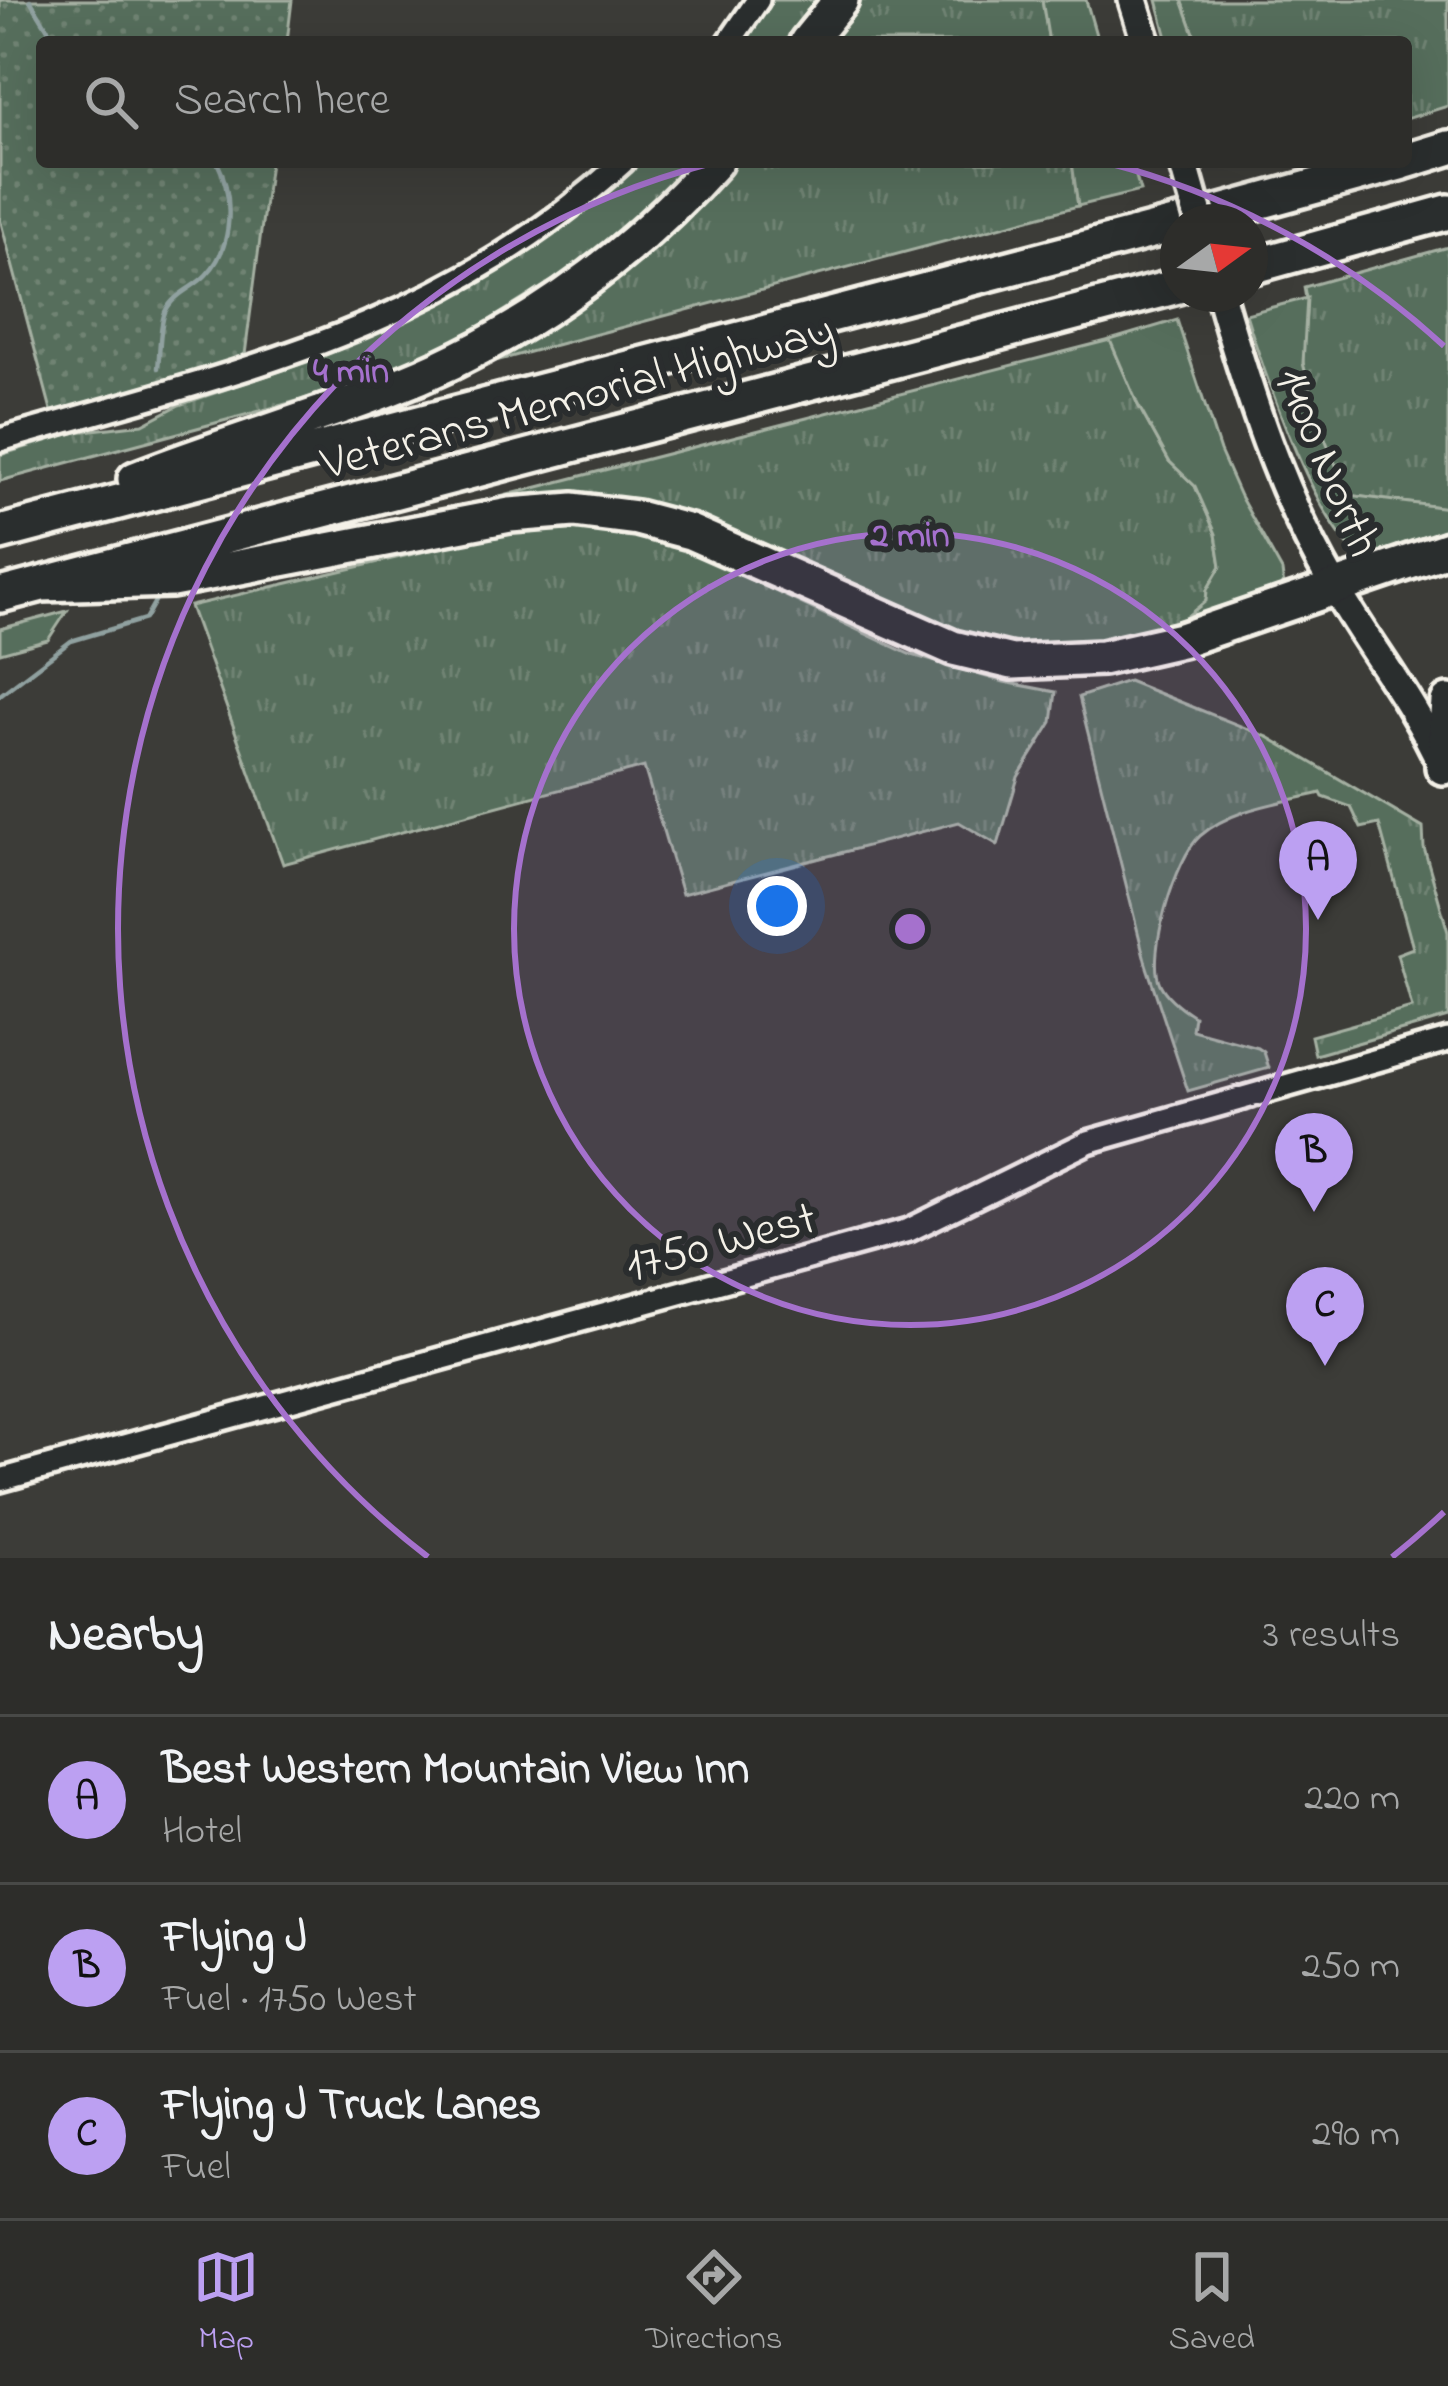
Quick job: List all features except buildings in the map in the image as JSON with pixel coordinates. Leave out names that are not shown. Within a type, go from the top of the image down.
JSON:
[{"type":"highway","points":[[812,36],[841,0]]},
{"type":"highway","name":"Veterans Memorial Highway","points":[[1412,159],[1448,148]]},
{"type":"highway","points":[[3,533],[223,444],[387,390],[459,358],[523,324],[620,254],[710,168]]},
{"type":"highway","name":"Veterans Memorial Highway","points":[[1251,204],[1382,168]]},
{"type":"highway","points":[[1268,262],[1448,212]]},
{"type":"highway","name":"Veterans Memorial Highway","points":[[3,533],[1160,229]]},
{"type":"highway","name":"Veterans Memorial Highway","points":[[0,595],[1160,291]]},
{"type":"highway","points":[[41,584],[172,580],[510,515],[574,510],[637,518],[690,532],[953,648],[1012,662],[1102,658],[1161,644],[1448,549]]},
{"type":"highway","points":[[1445,773],[1448,702]]},
{"type":"main road","points":[[1133,0],[1144,36]]},
{"type":"main road","points":[[1185,168],[1195,204]]},
{"type":"main road","name":"1400 North","points":[[1225,312],[1281,485],[1333,585],[1411,704],[1445,773]]},
{"type":"street","points":[[733,36],[758,0]]},
{"type":"street","points":[[0,440],[296,354],[395,315],[523,242],[616,168]]},
{"type":"street","name":"1750 West","points":[[0,1480],[909,1230],[1088,1142],[1448,1040]]},
{"type":"green space","points":[[0,0],[292,0],[288,36],[36,36],[36,168],[269,168],[243,370],[55,425],[0,219]]},
{"type":"green space","points":[[769,0],[819,0],[793,36],[744,36]]},
{"type":"green space","points":[[848,0],[1042,0],[1048,36],[821,36]]},
{"type":"green space","points":[[1042,0],[1086,0],[1096,36],[1048,36]]},
{"type":"green space","points":[[1157,0],[1182,0],[1195,36],[1166,36]]},
{"type":"green space","points":[[1182,0],[1448,0],[1448,106],[1412,117],[1412,36],[1195,36]]},
{"type":"green space","points":[[629,168],[687,168],[587,259],[473,335],[431,356],[301,400],[0,481],[0,455],[76,432],[143,424],[179,405],[316,359],[453,298],[572,218]]},
{"type":"green space","points":[[719,168],[1073,168],[1078,206],[469,368]]},
{"type":"green space","points":[[1073,168],[1134,168],[1140,191],[1078,206]]},
{"type":"green space","points":[[1448,247],[1448,508],[1348,495],[1320,430],[1305,379],[1304,287]]},
{"type":"green space","points":[[1307,298],[1303,363],[1318,421],[1348,495],[1448,508],[1448,538],[1408,542],[1373,562],[1354,551],[1334,526],[1296,453],[1246,314],[1268,312]]},
{"type":"green space","points":[[1177,320],[1220,451],[1282,571],[1284,587],[1270,596],[1178,624],[1206,601],[1221,566],[1216,534],[1195,486],[1169,461],[1138,405],[1110,340]]},
{"type":"green space","points":[[1110,340],[1138,405],[1169,461],[1195,486],[1216,534],[1221,566],[1206,601],[1178,624],[1089,646],[1020,648],[965,639],[754,547],[449,510]]},
{"type":"green space","points":[[577,528],[632,534],[681,547],[909,654],[1056,692],[1052,722],[1018,777],[998,845],[959,822],[682,894],[644,767],[283,864],[190,606],[516,530]]},
{"type":"green space","points":[[67,611],[48,640],[0,653],[0,629]]},
{"type":"green space","points":[[1128,681],[1268,737],[1423,828],[1424,848],[1448,932],[1448,1017],[1315,1055],[1311,1036],[1412,1008],[1397,954],[1413,948],[1379,824],[1361,828],[1351,807],[1321,793],[1258,808],[1213,827],[1191,847],[1166,907],[1157,970],[1166,994],[1194,1016],[1192,1030],[1258,1048],[1269,1068],[1188,1091],[1146,964],[1079,697]]},
{"type":"waterway","points":[[30,0],[52,36]]},
{"type":"waterway","points":[[158,368],[165,312],[206,275],[222,250],[228,205],[220,168]]},
{"type":"waterway","points":[[0,695],[71,641],[145,619],[158,596]]},
{"type":"place","name":"Best Western Mountain View Inn","points":[[1318,920]]},
{"type":"place","name":"Flying J","points":[[1314,1212]]},
{"type":"place","name":"Flying J Truck Lanes","points":[[1325,1366]]}]
